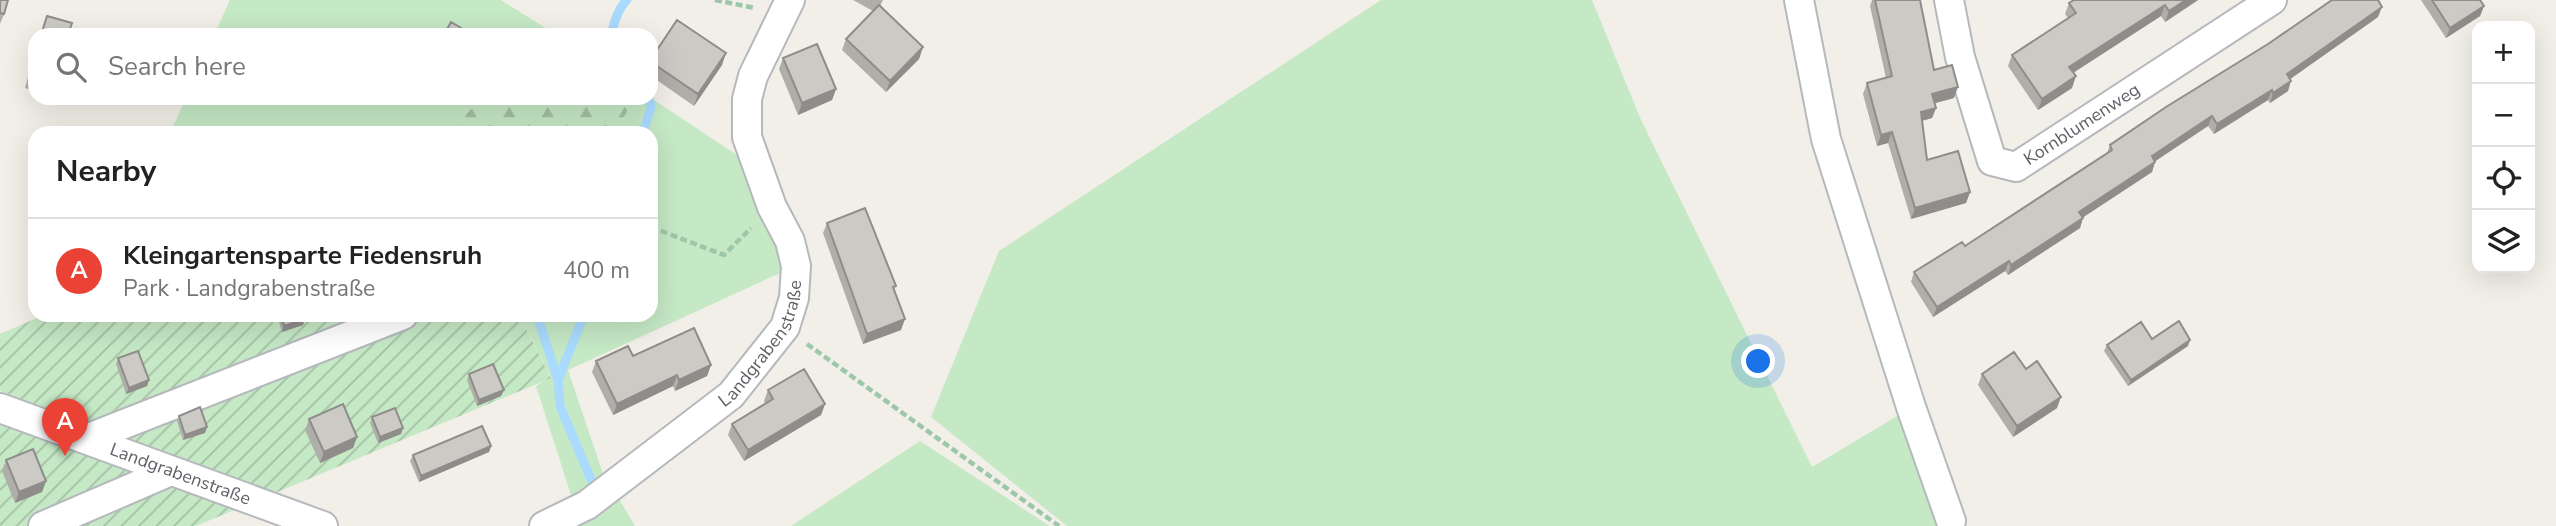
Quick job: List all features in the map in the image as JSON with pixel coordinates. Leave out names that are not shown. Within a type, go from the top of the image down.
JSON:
[{"type":"street","points":[[1799,0],[1826,139],[1911,407],[1951,521]]},
{"type":"street","name":"Kornblumenweg","points":[[1949,0],[1960,57],[1992,161],[2016,167],[2272,0]]},
{"type":"street","name":"Landgrabenstraße","points":[[544,526],[587,505],[731,395],[785,327],[794,298],[796,266],[790,242],[772,207],[747,137],[747,99],[753,76],[786,7]]},
{"type":"street","points":[[86,439],[385,322]]},
{"type":"street","name":"Landgrabenstraße","points":[[0,408],[172,471],[260,508],[323,526]]},
{"type":"street","points":[[43,526],[172,471]]},
{"type":"path","points":[[715,0],[786,7]]},
{"type":"path","points":[[658,230],[724,255],[772,207]]},
{"type":"path","points":[[785,327],[1059,526]]},
{"type":"green space","points":[[230,0],[501,0],[545,28],[217,28]]},
{"type":"green space","points":[[1381,0],[1592,0],[1641,120],[1812,467],[1904,412],[1949,526],[1067,526],[931,417],[999,251]]},
{"type":"green space","points":[[658,103],[746,161],[789,269],[568,370],[605,480],[571,495],[536,386],[551,377],[523,322],[658,322],[658,126],[620,126],[630,105],[658,105]]},
{"type":"green space","points":[[183,105],[476,105],[452,126],[173,126]]},
{"type":"green space","points":[[476,105],[630,105],[620,126],[452,126]]},
{"type":"green space","points":[[28,322],[523,322],[551,378],[196,526],[0,526],[0,414],[248,493],[0,391],[0,334]]},
{"type":"green space","points":[[920,441],[1048,525],[1050,526],[791,526]]},
{"type":"green space","points":[[616,494],[635,526],[563,526]]},
{"type":"building","points":[[0,0],[8,0],[4,14],[0,13]]},
{"type":"building","points":[[1875,0],[1920,0],[1934,70],[1952,65],[1958,87],[1932,94],[1936,108],[1921,112],[1927,160],[1958,151],[1970,192],[1915,208],[1892,132],[1881,135],[1867,83],[1892,76]]},
{"type":"building","points":[[2074,0],[2186,0],[2169,11],[2165,5],[2069,67],[2076,76],[2042,99],[2012,55],[2076,13],[2069,3]]},
{"type":"building","points":[[2332,0],[2378,0],[2382,7],[2287,74],[2291,81],[2217,124],[2212,116],[2152,156],[2155,162],[2079,212],[2083,218],[2011,265],[2009,261],[1937,307],[1914,272],[1962,242],[1965,246],[2112,150],[2110,145],[2166,107],[2268,44]]},
{"type":"building","points":[[2432,0],[2480,0],[2484,6],[2450,28]]},
{"type":"building","points":[[879,5],[923,47],[890,81],[846,39]]},
{"type":"building","points":[[47,16],[72,23],[70,28],[43,28]]},
{"type":"building","points":[[677,20],[726,53],[698,94],[658,67],[658,48]]},
{"type":"building","points":[[451,22],[461,28],[448,28]]},
{"type":"building","points":[[817,44],[836,89],[802,103],[783,58]]},
{"type":"building","points":[[865,208],[896,286],[893,287],[905,319],[867,334],[827,223]]},
{"type":"building","points":[[2179,321],[2190,340],[2131,380],[2107,345],[2141,322],[2152,339]]},
{"type":"building","points":[[694,328],[711,365],[679,380],[677,375],[617,404],[596,361],[628,346],[633,356]]},
{"type":"building","points":[[138,351],[149,380],[129,388],[118,358]]},
{"type":"building","points":[[2014,352],[2026,369],[2037,361],[2061,397],[2017,426],[1982,374]]},
{"type":"building","points":[[493,364],[504,390],[479,400],[469,374]]},
{"type":"building","points":[[804,369],[825,404],[748,450],[732,424],[773,399],[768,390]]},
{"type":"building","points":[[343,404],[357,437],[324,452],[309,419]]},
{"type":"building","points":[[200,407],[207,427],[185,435],[179,416]]},
{"type":"building","points":[[395,408],[403,428],[380,437],[372,417]]},
{"type":"building","points":[[482,426],[491,446],[421,476],[413,455]]},
{"type":"building","points":[[33,449],[46,481],[19,492],[6,460]]},
{"type":"waterway","points":[[613,28],[619,11],[627,0]]},
{"type":"waterway","points":[[645,126],[651,105]]},
{"type":"waterway","points":[[539,322],[558,380]]},
{"type":"waterway","points":[[581,322],[558,380],[560,406],[592,482]]},
{"type":"place","name":"Kleingartensparte Fiedensruh","points":[[65,456]]}]
